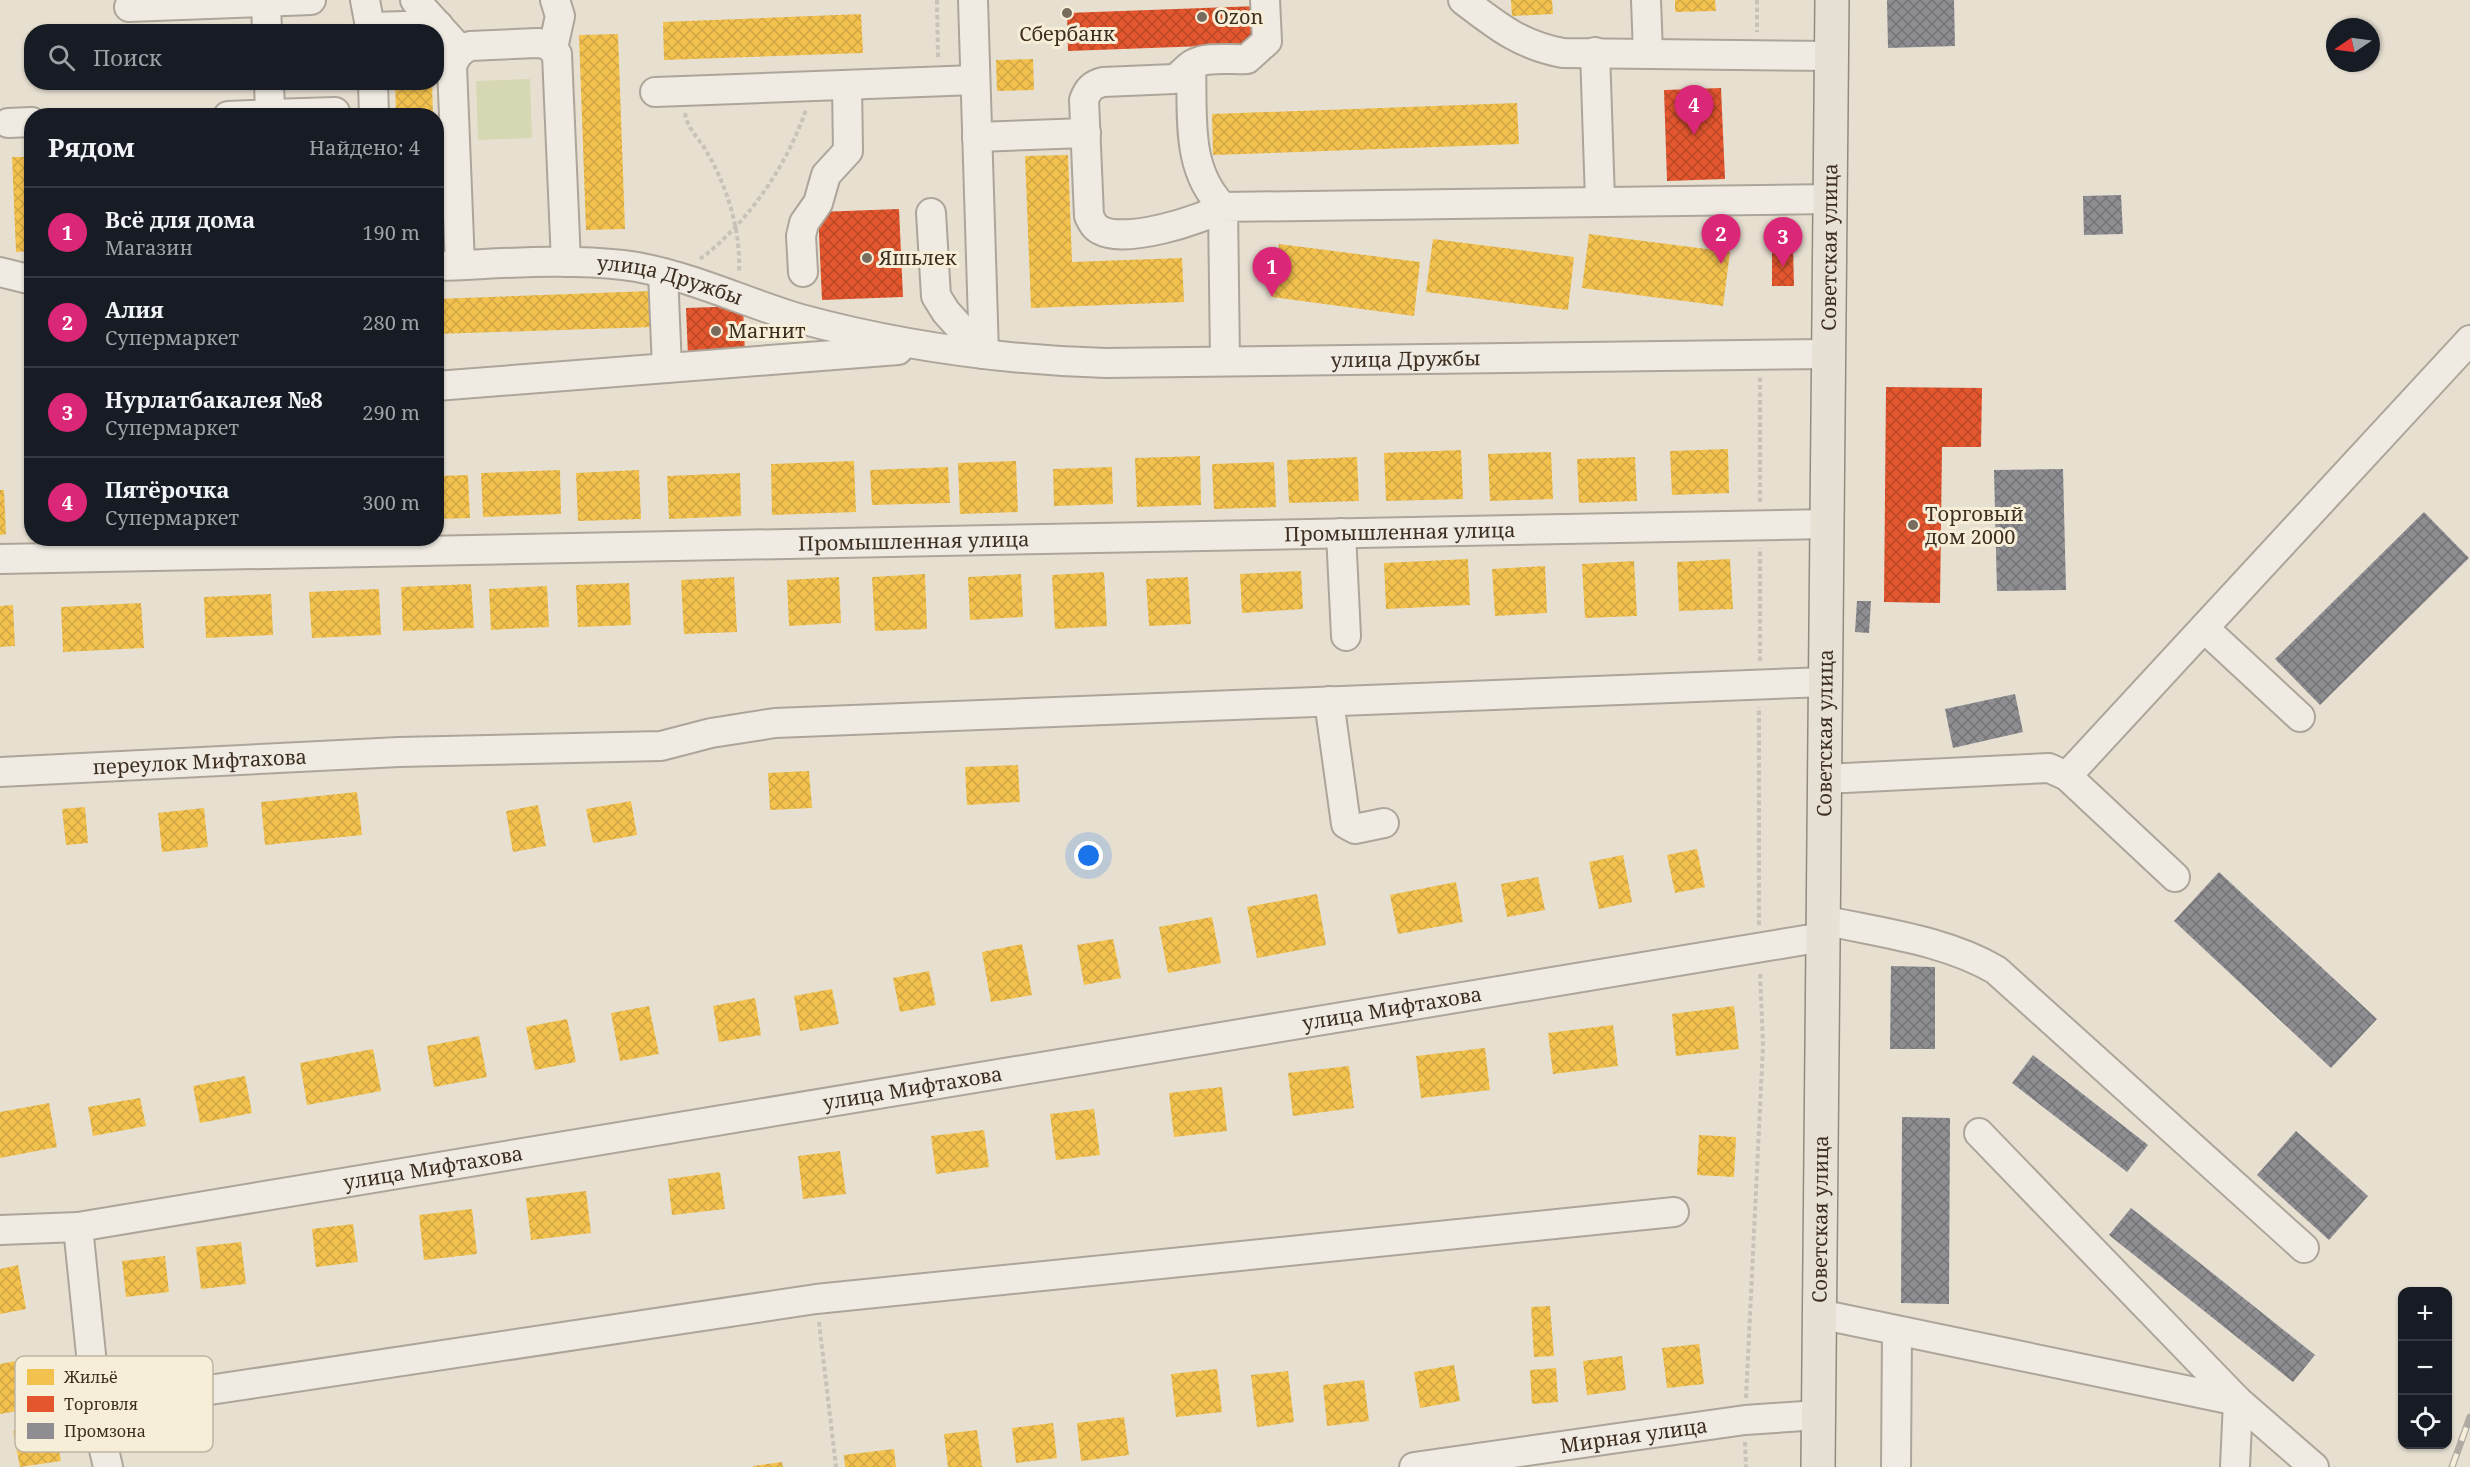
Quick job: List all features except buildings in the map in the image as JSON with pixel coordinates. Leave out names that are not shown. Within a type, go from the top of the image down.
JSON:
[{"type":"main road","name":"Советская улица","points":[[1818,1467],[1832,0]]},
{"type":"street","points":[[129,7],[311,0]]},
{"type":"street","points":[[415,0],[437,24]]},
{"type":"street","points":[[973,0],[984,354]]},
{"type":"street","points":[[1265,0],[1267,41],[1247,59],[1203,61],[1191,66],[1174,79],[1094,85],[1084,100],[1089,216],[1094,225],[1102,231],[1111,234],[1163,229],[1202,218],[1223,207],[1600,200],[1830,199]]},
{"type":"street","points":[[1463,0],[1495,13],[1516,39],[1539,48],[1563,53],[1831,56]]},
{"type":"street","points":[[1647,0],[1648,53]]},
{"type":"street","points":[[554,48],[560,16],[557,1]]},
{"type":"street","points":[[266,2],[267,24]]},
{"type":"street","points":[[369,20],[424,24]]},
{"type":"street","points":[[444,32],[461,51]]},
{"type":"street","points":[[448,266],[452,66],[461,51],[470,46],[537,43],[547,44],[554,48],[557,54],[566,262]]},
{"type":"street","points":[[1595,52],[1600,200]]},
{"type":"street","points":[[1191,66],[1194,158],[1206,188],[1223,207],[1225,361]]},
{"type":"street","points":[[655,92],[975,81]]},
{"type":"street","points":[[803,272],[801,236],[804,223],[818,203],[826,175],[848,151],[847,85]]},
{"type":"street","points":[[269,90],[270,108]]},
{"type":"street","points":[[373,90],[374,108]]},
{"type":"street","points":[[977,136],[1086,133]]},
{"type":"street","points":[[931,213],[933,286],[936,296],[946,312],[984,354]]},
{"type":"street","name":"улица Дружбы","points":[[448,266],[566,262],[624,266],[669,275],[739,300],[825,325],[929,347],[1042,361],[1106,363],[1760,353],[1828,354]]},
{"type":"street","points":[[0,272],[24,278]]},
{"type":"street","points":[[667,368],[669,275]]},
{"type":"street","points":[[2067,777],[2470,340]]},
{"type":"street","name":"улица Дружбы","points":[[444,385],[929,347]]},
{"type":"street","name":"Промышленная улица","points":[[0,559],[1827,524]]},
{"type":"street","points":[[1341,533],[1346,636]]},
{"type":"street","points":[[2204,628],[2300,717]]},
{"type":"street","points":[[1384,823],[1354,829],[1346,824],[1329,701],[1825,682]]},
{"type":"street","name":"переулок Мифтахова","points":[[0,772],[399,752],[661,746],[711,733],[776,723],[1329,701]]},
{"type":"street","points":[[1824,779],[2037,767],[2058,771],[2175,877]]},
{"type":"street","points":[[1823,929],[1949,948],[1976,958],[1996,970],[2304,1248]]},
{"type":"street","name":"улица Мифтахова","points":[[0,1230],[78,1227],[1760,946],[1823,929]]},
{"type":"street","points":[[1979,1133],[2238,1401],[2314,1467]]},
{"type":"street","points":[[213,1389],[816,1299],[1674,1212]]},
{"type":"street","points":[[78,1227],[91,1356]]},
{"type":"street","points":[[1819,1314],[2238,1401]]},
{"type":"street","points":[[1896,1467],[1898,1331]]},
{"type":"street","points":[[2235,1467],[2238,1401]]},
{"type":"street","name":"Мирная улица","points":[[1414,1467],[1744,1420],[1818,1415]]},
{"type":"street","points":[[105,1452],[108,1467]]},
{"type":"path","points":[[937,0],[939,82]]},
{"type":"path","points":[[1757,0],[1757,55]]},
{"type":"path","points":[[669,275],[707,253],[736,226],[761,195],[783,161],[801,124],[814,86]]},
{"type":"path","points":[[684,91],[688,126],[704,149],[723,186],[736,226],[740,262],[739,300]]},
{"type":"path","points":[[1746,1467],[1744,1420],[1763,1046],[1760,946],[1760,353]]},
{"type":"path","points":[[816,1299],[836,1467]]},
{"type":"green space","points":[[530,79],[532,138],[478,140],[476,81]]},
{"type":"railway","points":[[2452,1467],[2470,1417]]},
{"type":"place","name":"Сбербанк","points":[[1067,13]]},
{"type":"place","name":"Ozon","points":[[1202,17]]},
{"type":"place","name":"Пятёрочка","points":[[1694,135]]},
{"type":"place","name":"Яшьлек","points":[[867,258]]},
{"type":"place","name":"Алия","points":[[1721,264]]},
{"type":"place","name":"Нурлатбакалея №8","points":[[1783,267]]},
{"type":"place","name":"Всё для дома","points":[[1272,297]]},
{"type":"place","name":"Магнит","points":[[716,331]]},
{"type":"place","name":"Торговый дом 2000","points":[[1913,525]]}]
